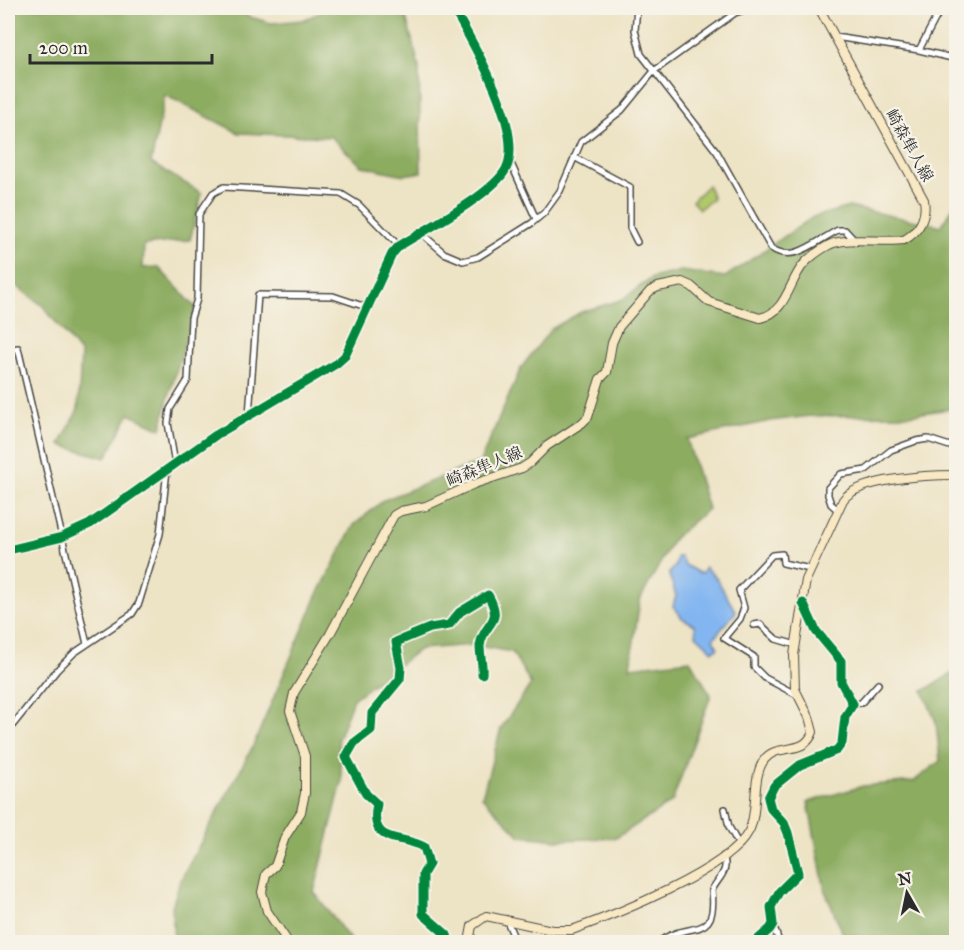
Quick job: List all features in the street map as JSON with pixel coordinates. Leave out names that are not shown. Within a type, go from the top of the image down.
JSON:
[{"type":"main road","name":"崎森隼人線","points":[[288,942],[267,911],[262,892],[266,874],[275,866],[285,837],[301,812],[305,793],[304,756],[291,721],[291,703],[294,693],[330,634],[394,515],[401,511],[426,506],[474,484],[522,468],[547,446],[582,423],[588,417],[600,379],[607,372],[612,343],[619,327],[650,291],[666,284],[682,282],[691,286],[715,305],[760,318],[766,317],[786,298],[808,260],[834,243],[893,242],[911,237],[922,222],[925,204],[820,9]]},
{"type":"main road","points":[[469,942],[470,932],[477,920],[486,916],[552,930],[572,930],[690,878],[739,844],[752,820],[760,770],[765,759],[776,752],[799,748],[811,737],[811,723],[797,695],[792,667],[810,570],[843,500],[853,490],[921,477],[957,475]]},
{"type":"main road","points":[[377,942],[386,940],[400,942]]},
{"type":"street","points":[[453,8],[493,85],[509,139],[509,159],[537,219]]},
{"type":"street","points":[[637,8],[637,42],[641,54],[717,152],[771,248],[783,255],[794,255],[837,231],[845,230],[856,242]]},
{"type":"street","points":[[421,233],[444,253],[463,261],[478,258],[537,219],[560,191],[581,142],[622,110],[654,71],[735,13],[750,8]]},
{"type":"street","points":[[770,8],[820,9]]},
{"type":"street","points":[[919,50],[942,8]]},
{"type":"street","points":[[835,38],[919,50],[957,59]]},
{"type":"street","points":[[574,157],[630,187],[630,228],[637,242]]},
{"type":"street","points":[[8,550],[62,537],[90,524],[249,415],[336,364],[345,356],[393,254],[399,246],[485,191],[500,177],[509,159]]},
{"type":"street","points":[[175,464],[168,423],[170,409],[188,380],[190,318],[197,299],[199,214],[213,193],[224,187],[341,194],[359,205],[399,246]]},
{"type":"street","points":[[249,415],[258,295],[333,296],[369,308]]},
{"type":"street","points":[[8,350],[18,348],[87,644]]},
{"type":"street","points":[[839,511],[831,504],[828,488],[841,474],[866,470],[891,450],[916,441],[928,439],[957,448]]},
{"type":"street","points":[[8,731],[57,670],[87,644],[132,614],[139,603],[160,534],[167,470]]},
{"type":"street","points":[[797,695],[765,678],[754,667],[754,657],[724,638],[744,609],[739,590],[772,555],[782,554],[783,563],[810,570]]},
{"type":"street","points":[[449,942],[447,935],[423,914],[423,874],[429,864],[424,847],[414,842],[392,840],[384,834],[376,821],[377,804],[366,794],[346,757],[354,743],[371,730],[372,713],[400,679],[401,668],[396,642],[430,628],[449,625],[460,612],[488,595],[496,612],[493,624],[480,643],[482,674]]},
{"type":"street","points":[[803,603],[816,631],[841,661],[841,682],[853,705]]},
{"type":"street","points":[[754,625],[760,624],[779,641],[796,645]]},
{"type":"street","points":[[779,942],[773,924],[771,907],[779,892],[798,873],[784,823],[771,809],[768,798],[770,790],[800,765],[837,750],[842,743],[844,717],[853,705],[861,703],[878,684]]},
{"type":"street","points":[[725,809],[729,827],[739,844]]},
{"type":"street","points":[[659,942],[669,935],[699,927],[710,921],[714,912],[712,890],[727,863],[723,856]]},
{"type":"street","points":[[506,919],[516,942]]},
{"type":"street","points":[[755,942],[773,924]]},
{"type":"green space","points":[[8,8],[235,8],[247,16],[271,23],[303,20],[331,8],[405,13],[419,66],[421,172],[404,175],[362,166],[331,137],[239,133],[165,95],[151,163],[202,193],[190,240],[144,245],[143,268],[158,267],[196,308],[161,429],[129,414],[106,458],[60,445],[78,409],[81,354],[42,305],[8,280]]},
{"type":"green space","points":[[708,185],[713,199],[699,209],[692,201]]},
{"type":"green space","points":[[956,203],[956,408],[908,415],[810,416],[770,421],[687,439],[708,509],[674,538],[640,600],[630,667],[690,660],[711,695],[672,802],[616,838],[558,840],[520,836],[482,797],[501,728],[531,684],[512,652],[473,645],[420,649],[353,699],[338,739],[342,782],[314,892],[352,942],[174,942],[172,907],[180,881],[253,746],[317,596],[354,525],[384,500],[480,462],[521,368],[551,329],[581,312],[621,300],[652,278],[681,271],[725,277],[813,217],[849,207],[941,226]]},
{"type":"green space","points":[[956,671],[956,942],[884,942],[882,939],[843,934],[825,891],[808,802],[863,786],[914,781],[940,761],[936,722],[923,691]]},
{"type":"water","points":[[680,556],[685,565],[699,573],[703,573],[705,567],[716,578],[736,612],[713,639],[718,648],[713,651],[696,635],[695,625],[682,618],[673,606],[676,596],[669,574],[676,565],[677,557]]},
{"type":"cycle path","points":[[8,550],[62,537],[90,524],[216,435],[336,364],[345,356],[392,254],[399,246],[457,211],[499,179],[506,169],[510,153],[503,110],[483,63],[453,8]]},
{"type":"cycle path","points":[[449,942],[447,935],[423,914],[423,874],[429,864],[424,847],[382,833],[377,827],[375,817],[377,804],[366,794],[346,757],[354,743],[371,730],[372,713],[400,679],[401,668],[396,642],[430,628],[449,625],[460,612],[488,595],[493,605],[494,618],[480,646],[482,674]]},
{"type":"cycle path","points":[[755,942],[773,924],[771,907],[779,892],[798,873],[788,833],[784,823],[771,809],[768,798],[774,786],[800,765],[837,750],[842,743],[845,717],[853,704],[841,682],[841,661],[816,631],[803,603]]}]
